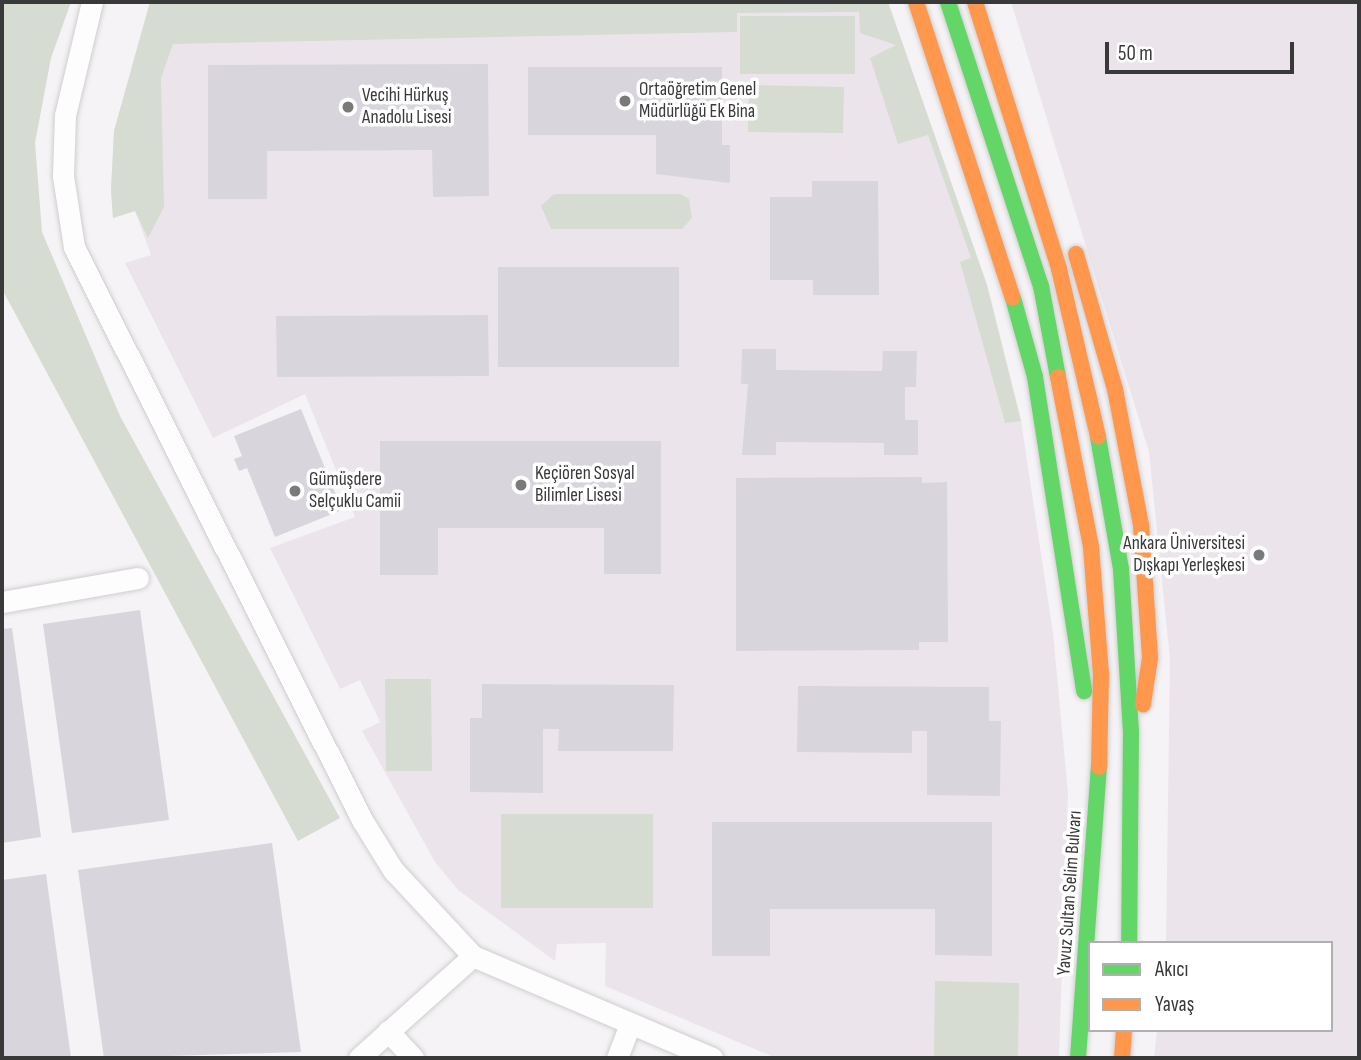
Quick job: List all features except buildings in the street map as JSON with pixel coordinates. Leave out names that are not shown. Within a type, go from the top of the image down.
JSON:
[{"type":"main road","points":[[916,2],[997,237],[1035,377],[1085,702],[1100,731]]},
{"type":"main road","name":"Yavuz Sultan Selim Bulvarı","points":[[948,2],[1018,208],[1060,362],[1097,599],[1100,731],[1078,1058]]},
{"type":"main road","points":[[975,2],[1092,400],[1121,569],[1131,731],[1129,941]]},
{"type":"main road","points":[[1070,235],[1115,389],[1141,525],[1150,658],[1146,698],[1131,731]]},
{"type":"main road","points":[[1122,1058],[1124,1032]]},
{"type":"street","points":[[92,2],[71,81],[63,147],[66,210],[83,273],[362,820],[393,870],[473,956],[629,1027],[712,1058]]},
{"type":"street","points":[[2,602],[138,578]]},
{"type":"street","points":[[359,1058],[473,956]]},
{"type":"street","points":[[617,1058],[629,1027]]},
{"type":"street","points":[[388,1031],[413,1058]]},
{"type":"shaded area","points":[[2,2],[71,2],[51,58],[35,143],[42,232],[120,416],[340,818],[298,841],[2,289]]},
{"type":"shaded area","points":[[150,2],[888,2],[987,285],[1021,421],[1053,633],[1068,793],[1059,1058],[776,1058],[605,986],[606,943],[557,944],[555,961],[458,890],[435,862],[362,731],[380,722],[360,680],[340,689],[270,548],[355,517],[305,394],[213,438],[125,263],[151,255],[135,211],[113,218],[111,190],[114,131]]},
{"type":"shaded area","points":[[150,2],[888,2],[987,285],[1021,421],[1005,423],[960,262],[971,258],[928,135],[898,144],[870,58],[896,45],[860,33],[859,12],[737,13],[737,32],[173,44],[161,78],[164,207],[148,238],[135,211],[113,218],[111,190],[114,131]]},
{"type":"shaded area","name":"Ankara Üniversitesi Dışkapı Yerleşkesi","points":[[1011,2],[1359,2],[1359,1058],[1154,1058],[1157,1032],[1333,1032],[1333,941],[1166,941],[1170,659],[1149,452]]},
{"type":"shaded area","points":[[740,16],[855,16],[855,74],[740,74]]},
{"type":"shaded area","points":[[749,85],[844,87],[843,133],[748,132]]},
{"type":"shaded area","points":[[554,194],[680,194],[689,199],[692,218],[682,229],[551,229],[541,206]]},
{"type":"shaded area","points":[[385,679],[431,679],[432,771],[386,771]]},
{"type":"shaded area","points":[[501,814],[653,814],[653,908],[501,908]]},
{"type":"shaded area","points":[[935,981],[1019,983],[1018,1058],[934,1058]]},
{"type":"traffic: fast","points":[[948,2],[1041,286],[1058,377]]},
{"type":"traffic: fast","points":[[1013,298],[1035,377],[1084,691]]},
{"type":"traffic: fast","points":[[1098,437],[1121,569],[1131,731],[1129,941]]},
{"type":"traffic: fast","points":[[1078,1058],[1099,767]]},
{"type":"traffic: slow","points":[[916,2],[1013,298]]},
{"type":"traffic: slow","points":[[975,2],[1059,269],[1098,437]]},
{"type":"traffic: slow","points":[[1076,254],[1115,389],[1141,525],[1150,658],[1143,704]]},
{"type":"traffic: slow","points":[[1058,377],[1091,547],[1101,674],[1099,767]]},
{"type":"traffic: slow","points":[[1122,1058],[1124,1032]]},
{"type":"place","name":"Ortaöğretim Genel Müdürlüğü Ek Bina","points":[[625,101]]},
{"type":"place","name":"Vecihi Hürkuş Anadolu Lisesi","points":[[348,107]]},
{"type":"place","name":"Keçiören Sosyal Bilimler Lisesi","points":[[521,485]]},
{"type":"place","name":"Gümüşdere Selçuklu Camii","points":[[295,491]]},
{"type":"place","name":"Ankara Üniversitesi Dışkapı Yerleşkesi","points":[[1259,555]]}]
